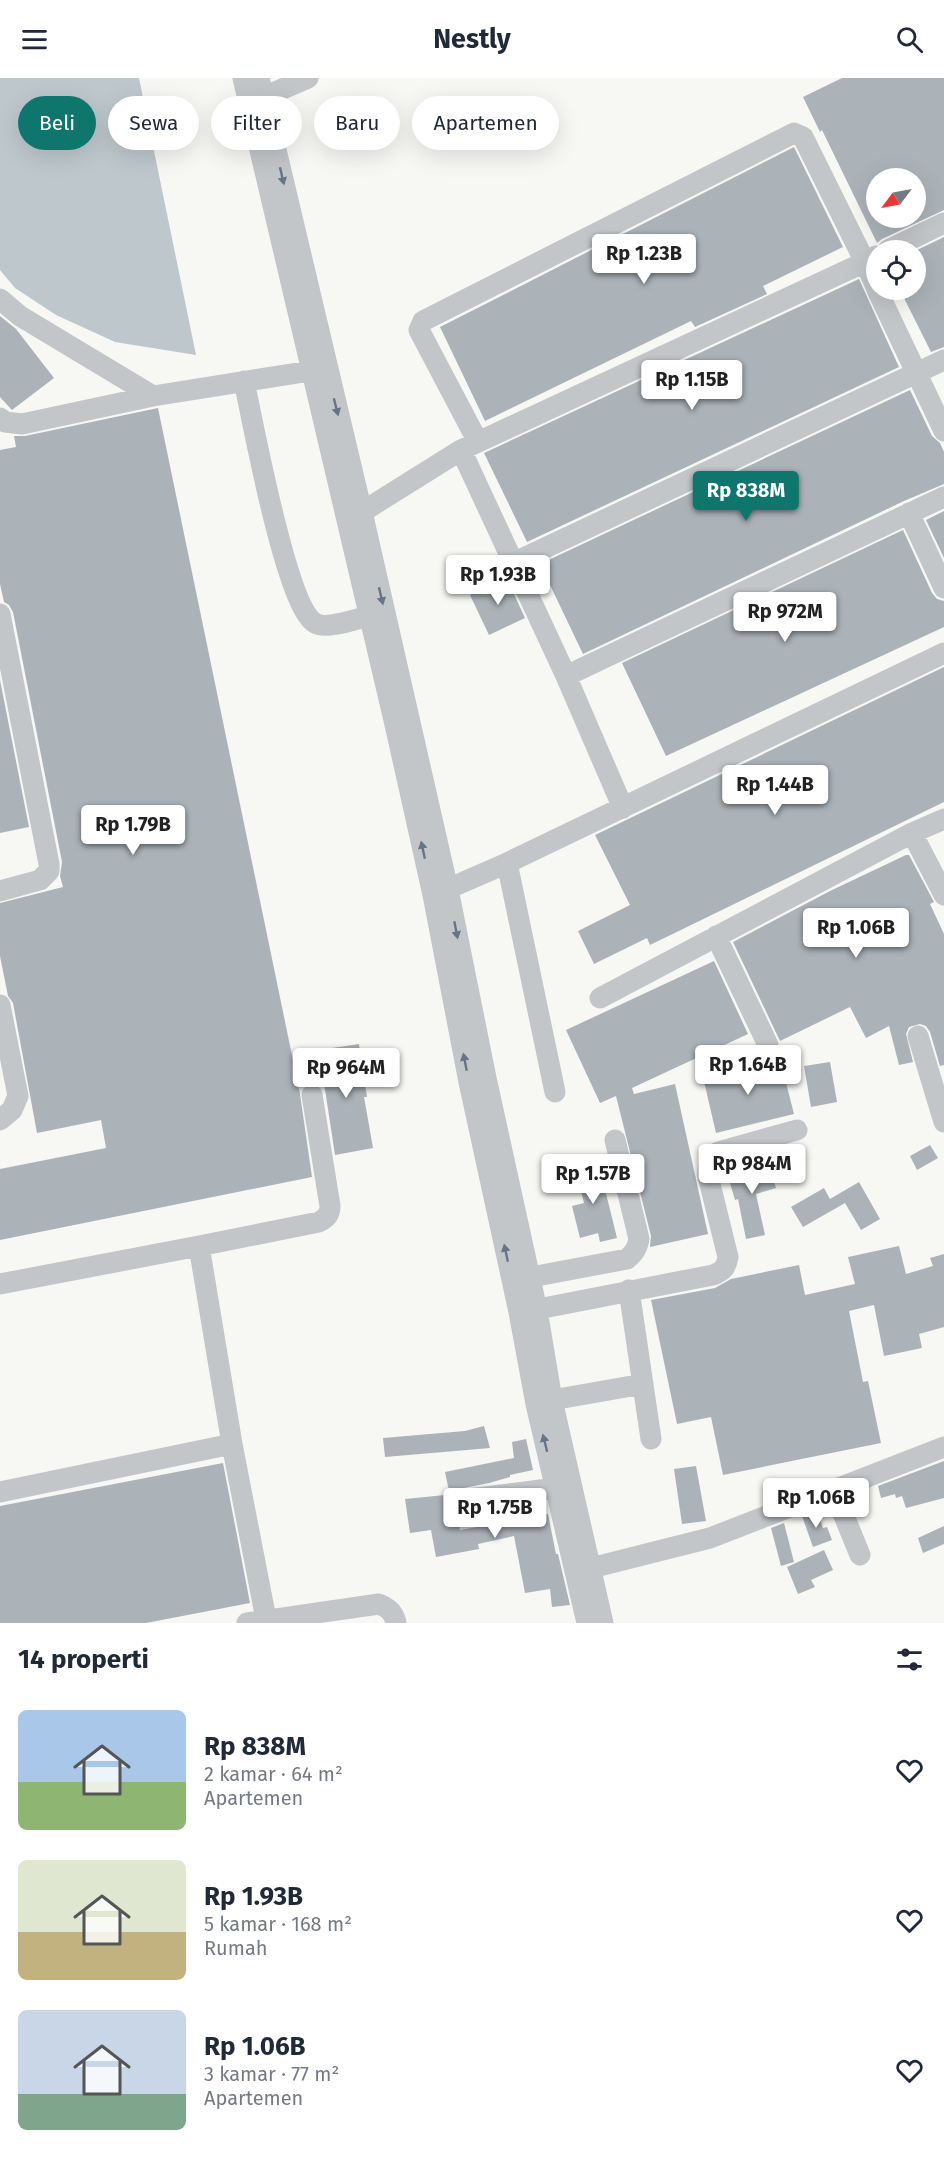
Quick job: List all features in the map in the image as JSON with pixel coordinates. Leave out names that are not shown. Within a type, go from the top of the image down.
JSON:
[{"type":"street","points":[[243,78],[257,93],[319,370],[369,616],[440,892]]},
{"type":"street","points":[[257,93],[308,78]]},
{"type":"street","points":[[623,808],[566,676],[513,563],[470,446],[418,330],[423,321],[794,133],[803,137],[866,252]]},
{"type":"street","points":[[909,240],[944,223]]},
{"type":"street","points":[[362,512],[470,446],[866,261]]},
{"type":"street","points":[[0,299],[20,316],[153,396]]},
{"type":"street","points":[[882,300],[944,431]]},
{"type":"street","points":[[513,563],[944,360]]},
{"type":"street","points":[[0,418],[5,423],[22,424],[153,396],[319,370]]},
{"type":"street","points":[[319,370],[362,512],[520,1279],[552,1400],[584,1570],[588,1623]]},
{"type":"street","points":[[244,381],[285,562],[305,614],[317,624],[325,626],[369,616]]},
{"type":"street","points":[[566,676],[944,496]]},
{"type":"street","points":[[909,513],[944,588]]},
{"type":"street","points":[[0,614],[49,871],[40,880],[0,891]]},
{"type":"street","points":[[440,892],[623,808],[944,653]]},
{"type":"street","points":[[600,998],[912,832],[944,819]]},
{"type":"street","points":[[912,832],[944,896]]},
{"type":"street","points":[[507,863],[555,1092]]},
{"type":"street","points":[[716,936],[768,1045]]},
{"type":"street","points":[[0,1005],[18,1096],[12,1110],[0,1120]]},
{"type":"street","points":[[918,1036],[944,1122]]},
{"type":"street","points":[[0,1284],[319,1222],[326,1218],[330,1213],[312,1095]]},
{"type":"street","points":[[528,1311],[713,1275],[722,1271],[726,1267],[728,1257],[708,1176],[711,1157],[718,1152],[797,1130]]},
{"type":"street","points":[[520,1279],[627,1259],[638,1248],[639,1239],[615,1140]]},
{"type":"street","points":[[199,1246],[232,1444],[256,1621],[379,1604],[388,1608],[396,1623]]},
{"type":"street","points":[[629,1290],[651,1439]]},
{"type":"street","points":[[528,1311],[536,1404],[556,1488],[603,1623]]},
{"type":"street","points":[[552,1400],[643,1384]]},
{"type":"street","points":[[0,1492],[232,1444]]},
{"type":"street","points":[[584,1570],[710,1538],[944,1447]]},
{"type":"street","points":[[469,1500],[556,1488]]},
{"type":"street","points":[[834,1491],[860,1555]]},
{"type":"shaded area","points":[[0,78],[139,78],[143,96],[108,96],[108,150],[154,150],[196,355],[115,342],[56,315],[15,288],[0,270]]},
{"type":"building","points":[[842,78],[944,78],[944,210],[926,218],[926,168],[866,168],[866,220],[822,130],[820,132],[803,97]]},
{"type":"building","points":[[794,147],[843,247],[763,286],[767,294],[695,327],[691,321],[485,421],[440,327]]},
{"type":"building","points":[[870,228],[906,228],[881,240],[876,240]]},
{"type":"building","points":[[944,237],[944,347],[931,352],[905,300],[926,300],[926,246]]},
{"type":"building","points":[[859,279],[866,300],[869,300],[899,367],[527,542],[484,453]]},
{"type":"building","points":[[0,316],[16,329],[54,378],[12,410],[0,397]]},
{"type":"building","points":[[910,390],[932,436],[940,443],[944,452],[944,484],[583,654],[540,564]]},
{"type":"building","points":[[158,408],[300,1094],[312,1177],[0,1240],[0,1169],[106,1148],[101,1120],[37,1133],[13,1003],[8,996],[0,956],[0,903],[63,887],[60,876],[62,862],[13,612],[4,602],[0,584],[0,450],[16,447],[14,436],[25,436]]},
{"type":"building","points":[[944,511],[944,558],[926,520]]},
{"type":"building","points":[[903,530],[932,593],[937,599],[944,601],[944,627],[666,756],[622,663]]},
{"type":"building","points":[[506,577],[525,618],[489,635],[470,595]]},
{"type":"building","points":[[944,667],[944,802],[650,945],[647,938],[594,964],[578,931],[630,905],[595,835]]},
{"type":"building","points":[[0,680],[29,827],[0,833]]},
{"type":"building","points":[[909,855],[934,902],[930,904],[944,934],[944,1065],[940,1066],[926,1026],[920,1024],[909,1027],[906,1034],[913,1062],[899,1065],[889,1026],[866,1038],[850,1007],[780,1041],[733,942],[830,891]]},
{"type":"building","points":[[714,961],[748,1034],[632,1088],[634,1094],[675,1084],[708,1234],[650,1247],[651,1236],[616,1096],[600,1103],[566,1030]]},
{"type":"building","points":[[359,1044],[367,1097],[364,1097],[373,1148],[335,1155],[319,1050]]},
{"type":"building","points":[[780,1059],[794,1114],[716,1133],[703,1077]]},
{"type":"building","points":[[830,1062],[837,1102],[811,1107],[804,1066]]},
{"type":"building","points":[[930,1145],[938,1158],[917,1170],[910,1156]]},
{"type":"building","points":[[768,1160],[776,1188],[756,1194],[765,1235],[746,1239],[738,1199],[735,1200],[727,1173]]},
{"type":"building","points":[[598,1161],[617,1238],[600,1242],[598,1233],[580,1238],[572,1206],[584,1203],[575,1167]]},
{"type":"building","points":[[859,1182],[880,1219],[861,1230],[845,1203],[803,1227],[791,1207],[824,1188],[830,1199]]},
{"type":"building","points":[[899,1246],[906,1274],[933,1266],[930,1258],[944,1254],[944,1327],[919,1334],[922,1348],[884,1356],[874,1305],[849,1311],[863,1382],[868,1381],[881,1443],[723,1475],[711,1417],[677,1424],[651,1300],[715,1288],[731,1279],[799,1265],[805,1295],[855,1284],[848,1257]]},
{"type":"building","points":[[484,1426],[490,1448],[385,1457],[383,1438],[465,1431]]},
{"type":"building","points":[[526,1439],[533,1470],[489,1483],[449,1491],[445,1472],[514,1458],[512,1442]]},
{"type":"building","points":[[944,1461],[944,1498],[906,1508],[902,1496],[896,1498],[895,1494],[881,1498],[878,1486]]},
{"type":"building","points":[[223,1463],[250,1603],[146,1623],[0,1623],[0,1506]]},
{"type":"building","points":[[696,1466],[706,1521],[682,1524],[674,1469]]},
{"type":"building","points":[[455,1494],[460,1530],[483,1526],[479,1511],[506,1507],[507,1510],[526,1506],[528,1518],[548,1514],[570,1605],[552,1607],[550,1589],[525,1593],[514,1536],[478,1544],[479,1549],[436,1557],[431,1530],[410,1533],[405,1499]]},
{"type":"building","points":[[817,1510],[823,1528],[827,1527],[832,1540],[813,1547],[802,1516]]},
{"type":"building","points":[[784,1523],[794,1562],[781,1566],[771,1528]]},
{"type":"building","points":[[944,1526],[944,1544],[923,1553],[918,1538]]},
{"type":"building","points":[[824,1550],[833,1570],[811,1580],[815,1587],[798,1594],[787,1567]]}]
